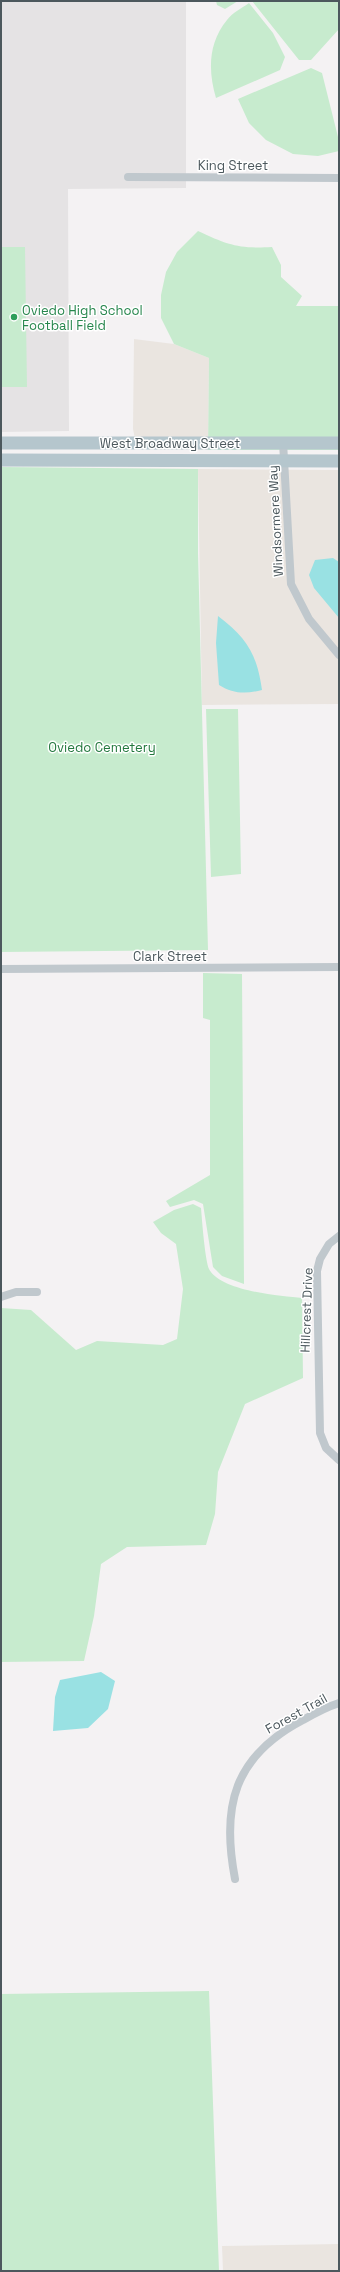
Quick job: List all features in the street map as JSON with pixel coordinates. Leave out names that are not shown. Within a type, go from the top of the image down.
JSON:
[{"type":"main road","name":"West Broadway Street","points":[[1,443],[339,443]]},
{"type":"main road","name":"West Broadway Street","points":[[1,460],[339,461]]},
{"type":"street","name":"King Street","points":[[128,177],[339,178]]},
{"type":"street","name":"Windsormere Way","points":[[283,442],[291,584],[309,619],[339,655]]},
{"type":"street","name":"Clark Street","points":[[1,969],[339,967]]},
{"type":"street","name":"Hillcrest Drive","points":[[339,1236],[329,1244],[320,1259],[317,1271],[317,1368],[320,1433],[326,1448],[339,1460]]},
{"type":"street","points":[[1,1298],[16,1292],[37,1292]]},
{"type":"street","name":"Forest Trail","points":[[235,1879],[229,1844],[231,1811],[247,1767],[262,1746],[277,1734],[328,1706],[339,1703]]},
{"type":"shaded area","points":[[1,1],[186,1],[186,188],[68,189],[69,431],[1,432]]},
{"type":"shaded area","points":[[134,339],[174,344],[209,358],[208,450],[137,449],[133,429]]},
{"type":"shaded area","points":[[198,469],[339,470],[339,704],[202,705]]},
{"type":"shaded area","points":[[339,2244],[339,2271],[223,2271],[222,2246]]},
{"type":"green space","points":[[216,1],[238,1],[225,9],[217,5]]},
{"type":"green space","points":[[252,1],[339,1],[339,29],[311,60],[299,60]]},
{"type":"green space","points":[[249,3],[273,33],[285,57],[280,70],[216,98],[213,88],[211,58],[216,38],[229,17]]},
{"type":"green space","points":[[311,68],[322,73],[339,141],[339,151],[318,156],[293,154],[266,140],[249,123],[238,99]]},
{"type":"green space","points":[[198,231],[226,243],[242,247],[272,247],[281,265],[281,277],[302,296],[296,306],[339,306],[339,450],[208,450],[209,358],[174,344],[161,318],[161,295],[166,272],[177,252]]},
{"type":"green space","name":"Oviedo High School Football Field","points":[[1,247],[25,247],[27,387],[1,387]]},
{"type":"green space","name":"Oviedo Cemetery","points":[[1,467],[198,469],[198,553],[208,950],[1,952]]},
{"type":"green space","points":[[206,709],[238,709],[241,874],[211,877]]},
{"type":"green space","points":[[203,973],[242,974],[244,1284],[222,1276],[213,1267],[203,1204],[194,1200],[170,1207],[166,1201],[210,1175],[210,1020],[203,1018]]},
{"type":"green space","points":[[193,1204],[201,1208],[206,1257],[209,1269],[215,1276],[225,1283],[251,1291],[302,1298],[303,1378],[245,1404],[218,1472],[215,1514],[206,1545],[127,1547],[101,1564],[94,1616],[84,1661],[1,1662],[1,1308],[31,1310],[76,1350],[97,1341],[163,1345],[177,1339],[183,1289],[176,1244],[161,1233],[153,1222],[174,1210]]},
{"type":"green space","points":[[209,1991],[219,2271],[1,2271],[1,1994]]},
{"type":"water","points":[[333,558],[339,562],[339,618],[314,588],[309,575],[315,560]]},
{"type":"water","points":[[218,616],[236,632],[249,648],[257,666],[262,690],[235,692],[219,685],[216,643]]},
{"type":"water","points":[[101,1672],[115,1681],[108,1709],[88,1728],[53,1731],[55,1697],[60,1680]]},
{"type":"place","name":"Oviedo High School Football Field","points":[[14,317]]}]
